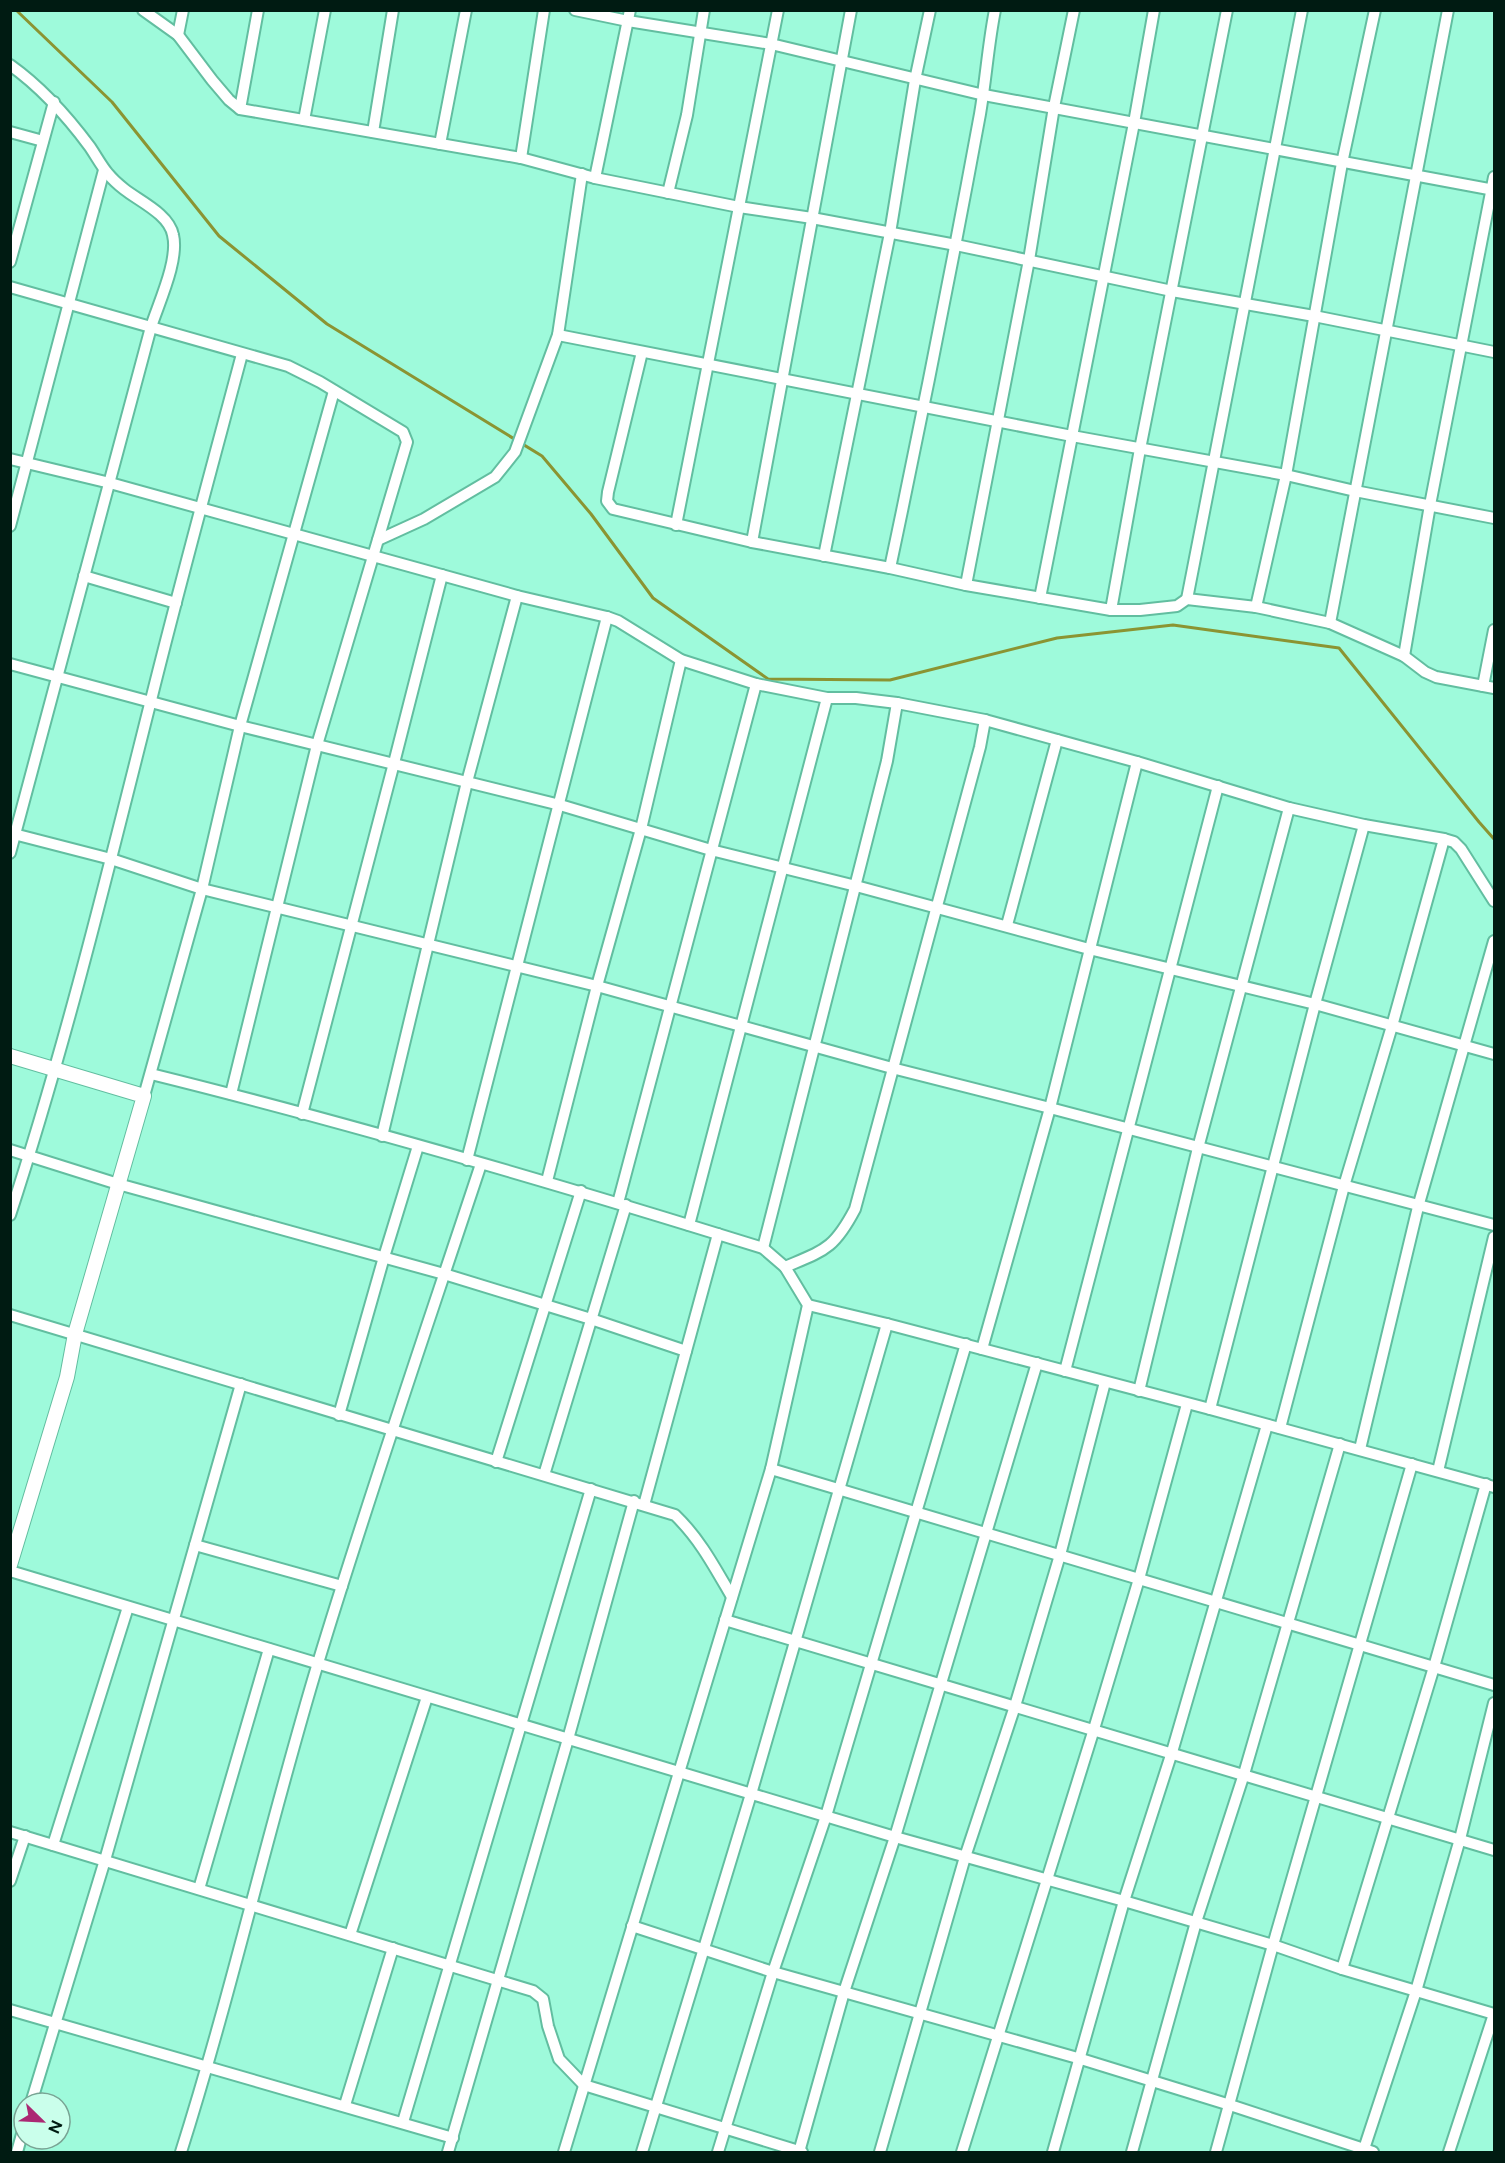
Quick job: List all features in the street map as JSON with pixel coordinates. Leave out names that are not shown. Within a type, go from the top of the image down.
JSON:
[{"type":"street","points":[[143,10],[178,34],[223,93],[240,109],[521,158],[595,178],[668,193],[956,245],[1172,291],[1246,303],[1494,352]]},
{"type":"street","points":[[178,34],[183,10]]},
{"type":"street","points":[[240,109],[258,10]]},
{"type":"street","points":[[304,120],[325,10]]},
{"type":"street","points":[[373,132],[393,10]]},
{"type":"street","points":[[440,144],[466,10]]},
{"type":"street","points":[[521,158],[544,10]]},
{"type":"street","points":[[575,10],[629,16],[699,33],[771,44],[984,95],[1493,190]]},
{"type":"street","points":[[668,193],[687,115],[704,10]]},
{"type":"street","points":[[676,525],[778,10]]},
{"type":"street","points":[[752,542],[851,10]]},
{"type":"street","points":[[824,556],[890,233],[915,80],[930,10]]},
{"type":"street","points":[[890,568],[956,245],[984,95],[989,42],[995,10]]},
{"type":"street","points":[[966,585],[1029,260],[1054,107],[1074,10]]},
{"type":"street","points":[[1040,598],[1134,123],[1154,10]]},
{"type":"street","points":[[1112,610],[1140,449],[1227,10]]},
{"type":"street","points":[[1187,599],[1302,10]]},
{"type":"street","points":[[1256,607],[1286,475],[1342,163],[1375,10]]},
{"type":"street","points":[[1330,623],[1448,10]]},
{"type":"street","points":[[595,178],[629,16]]},
{"type":"street","points":[[10,65],[29,78],[54,102],[104,170],[126,191],[163,218],[173,233],[173,257],[13,834],[10,853]]},
{"type":"street","points":[[10,262],[54,102]]},
{"type":"street","points":[[10,132],[43,141]]},
{"type":"street","points":[[10,526],[104,170]]},
{"type":"street","points":[[378,540],[424,519],[495,477],[515,452],[558,335],[582,174]]},
{"type":"street","points":[[1404,656],[1430,505],[1494,177]]},
{"type":"street","points":[[10,287],[288,366],[403,432],[407,442],[317,745],[231,1094]]},
{"type":"street","points":[[558,335],[997,422],[1286,475],[1494,518]]},
{"type":"street","points":[[642,352],[607,501],[613,509],[752,542],[966,585],[1112,610],[1177,606],[1187,599],[1256,607],[1330,623],[1404,656],[1425,672],[1436,677],[1489,687],[1494,630]]},
{"type":"street","points":[[10,1215],[30,1156],[111,859],[242,354]]},
{"type":"street","points":[[10,1564],[67,1377],[75,1334],[118,1184],[131,1148],[202,889],[240,726],[334,391]]},
{"type":"street","points":[[10,459],[110,483],[517,596],[607,617],[618,621],[681,660],[756,684],[827,698],[856,698],[897,703],[985,720],[1137,762],[1289,808],[1364,825],[1444,839],[1454,842],[1461,849],[1494,901]]},
{"type":"street","points":[[302,1114],[442,574]]},
{"type":"street","points":[[84,576],[176,603]]},
{"type":"street","points":[[382,1136],[467,782],[517,596]]},
{"type":"street","points":[[467,1160],[607,617]]},
{"type":"street","points":[[547,1181],[597,986],[641,829],[681,660]]},
{"type":"street","points":[[10,664],[240,726],[560,805],[711,850],[1007,925],[1089,949],[1315,1004],[1494,1054]]},
{"type":"street","points":[[544,1475],[591,1319],[622,1204],[670,1006],[756,684]]},
{"type":"street","points":[[689,1225],[827,698]]},
{"type":"street","points":[[763,1248],[887,761],[897,703]]},
{"type":"street","points":[[785,1267],[823,1251],[842,1233],[855,1209],[980,747],[985,720]]},
{"type":"street","points":[[1007,925],[1057,740]]},
{"type":"street","points":[[982,1349],[1050,1108],[1137,762]]},
{"type":"street","points":[[1065,1371],[1218,786]]},
{"type":"street","points":[[1139,1391],[1198,1148],[1289,808]]},
{"type":"street","points":[[1210,1409],[1364,825]]},
{"type":"street","points":[[13,834],[111,859],[202,889],[597,986],[742,1028],[1494,1226]]},
{"type":"street","points":[[1281,1428],[1344,1186],[1392,1026],[1444,839]]},
{"type":"street","points":[[1360,1449],[1418,1206],[1494,941]]},
{"type":"street","points":[[10,1056],[144,1096]]},
{"type":"street","points":[[151,1074],[547,1181],[763,1248],[785,1267],[808,1305],[771,1469],[564,2152]]},
{"type":"street","points":[[339,1415],[418,1146]]},
{"type":"street","points":[[10,1150],[118,1184],[444,1274],[686,1351]]},
{"type":"street","points":[[181,2152],[208,2066],[318,1664],[392,1431],[482,1164]]},
{"type":"street","points":[[496,1462],[581,1191]]},
{"type":"street","points":[[448,2152],[568,1739],[686,1351],[718,1234]]},
{"type":"street","points":[[1438,1471],[1494,1237]]},
{"type":"street","points":[[808,1305],[887,1323],[1490,1485],[1342,1969]]},
{"type":"street","points":[[10,1315],[675,1515],[688,1527],[705,1550],[732,1598]]},
{"type":"street","points":[[642,2152],[751,1794],[887,1323]]},
{"type":"street","points":[[718,2152],[773,1972],[826,1816],[966,1344]]},
{"type":"street","points":[[10,1832],[533,1991],[543,1999],[548,2026],[559,2060],[584,2085],[800,2152],[844,1992],[895,1837],[1037,1363]]},
{"type":"street","points":[[880,2152],[965,1857],[1015,1706],[1060,1555],[1106,1382]]},
{"type":"street","points":[[34,2091],[105,1860],[241,1384]]},
{"type":"street","points":[[962,2152],[1094,1729],[1139,1579],[1187,1404]]},
{"type":"street","points":[[1053,2152],[1124,1901],[1172,1752],[1267,1425]]},
{"type":"street","points":[[1132,2152],[1196,1922],[1244,1774],[1340,1444]]},
{"type":"street","points":[[1216,2152],[1273,1944],[1412,1464]]},
{"type":"street","points":[[771,1469],[1494,1685]]},
{"type":"street","points":[[403,2122],[591,1489]]},
{"type":"street","points":[[195,1545],[342,1586]]},
{"type":"street","points":[[10,1571],[895,1837],[1273,1944],[1342,1969],[1494,2014],[1449,2152]]},
{"type":"street","points":[[53,1845],[128,1607]]},
{"type":"street","points":[[725,1620],[1494,1850]]},
{"type":"street","points":[[199,1889],[269,1649]]},
{"type":"street","points":[[350,1935],[427,1697]]},
{"type":"street","points":[[632,1926],[773,1972],[1080,2059],[1230,2105],[1367,2152],[1460,1839],[1494,1703]]},
{"type":"street","points":[[10,1881],[25,1836]]},
{"type":"street","points":[[345,2105],[393,1948]]},
{"type":"street","points":[[10,2010],[453,2138]]},
{"type":"waterway","points":[[16,10],[112,102],[219,236],[327,324],[542,456],[591,514],[653,598],[768,679],[890,680],[1057,638],[1173,625],[1339,648],[1494,839]]}]
